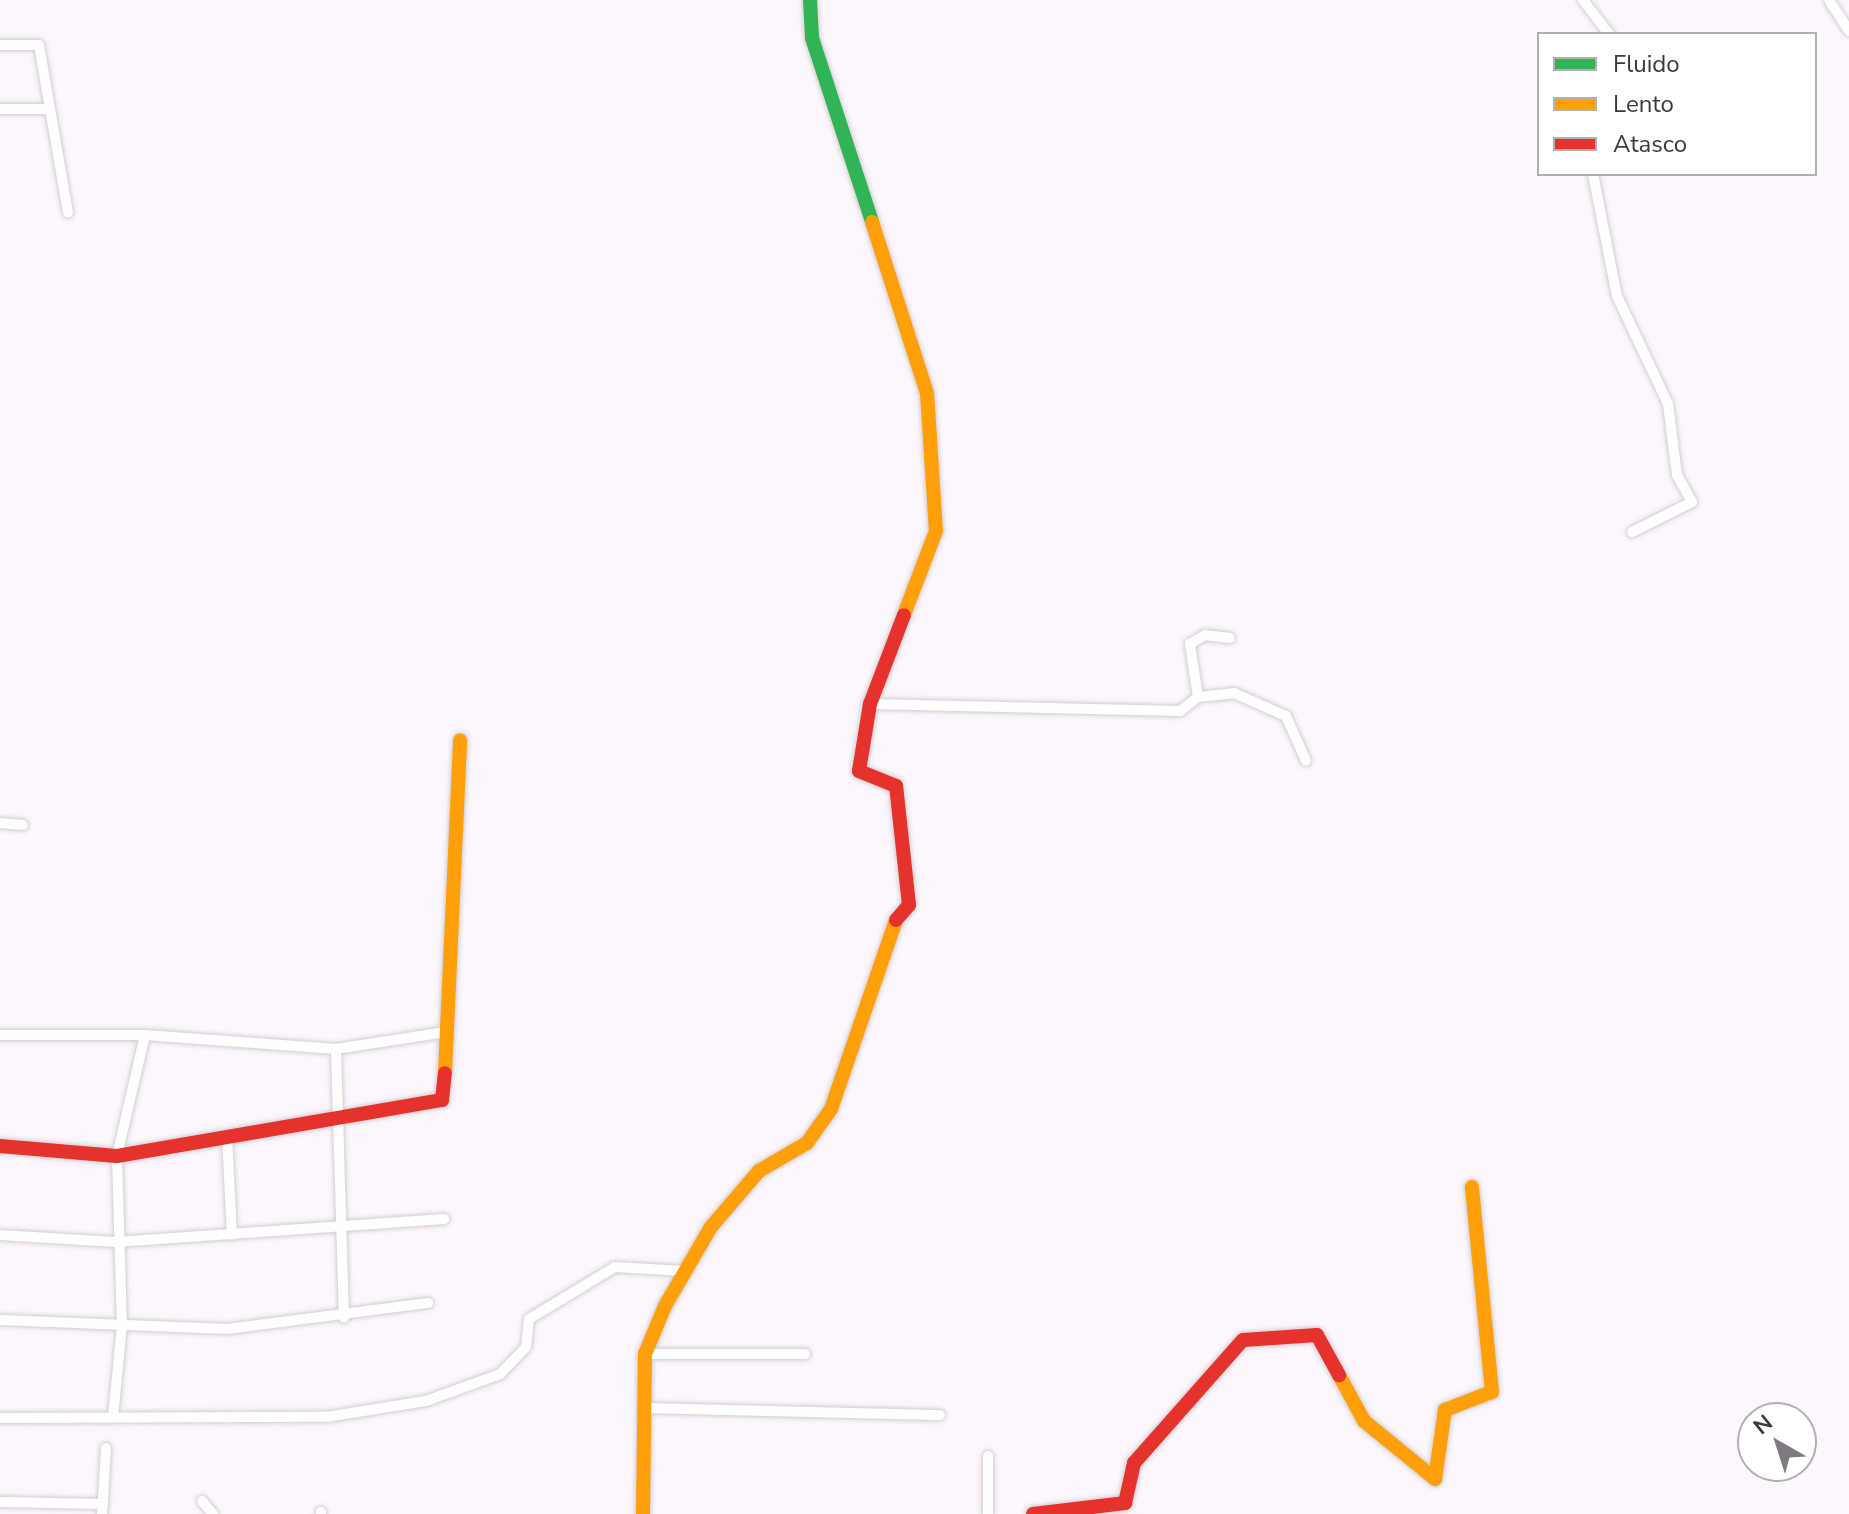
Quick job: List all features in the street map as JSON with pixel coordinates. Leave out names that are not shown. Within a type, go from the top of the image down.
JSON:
[{"type":"street","points":[[643,1514],[649,1408],[645,1354],[684,1271],[759,1171],[807,1143],[831,1109],[886,932],[907,913],[896,786],[859,771],[870,704],[936,531],[927,393],[812,38],[810,0]]},
{"type":"street","points":[[1583,0],[1607,32]]},
{"type":"street","points":[[1829,0],[1849,31]]},
{"type":"street","points":[[0,45],[39,45],[68,213]]},
{"type":"street","points":[[0,109],[50,109]]},
{"type":"street","points":[[1593,176],[1617,296],[1668,404],[1677,475],[1692,502],[1632,532]]},
{"type":"street","points":[[1198,697],[1190,644],[1205,635],[1230,638]]},
{"type":"street","points":[[870,704],[1180,711],[1198,697],[1234,693],[1286,716],[1306,761]]},
{"type":"street","points":[[0,1146],[117,1156],[338,1115],[442,1100],[446,1032],[454,980],[460,740]]},
{"type":"street","points":[[0,823],[23,825]]},
{"type":"street","points":[[0,1035],[145,1035],[336,1049],[446,1032]]},
{"type":"street","points":[[113,1417],[122,1326],[116,1242],[117,1156],[145,1035]]},
{"type":"street","points":[[336,1049],[346,1223],[344,1318]]},
{"type":"street","points":[[227,1137],[232,1235]]},
{"type":"street","points":[[1033,1514],[1125,1503],[1134,1463],[1243,1340],[1317,1335],[1364,1421],[1435,1479],[1445,1410],[1492,1392],[1472,1187]]},
{"type":"street","points":[[0,1235],[116,1242],[232,1235],[346,1223],[444,1219]]},
{"type":"street","points":[[0,1418],[326,1417],[426,1401],[500,1374],[526,1347],[529,1319],[615,1267],[684,1271]]},
{"type":"street","points":[[0,1320],[227,1329],[344,1318],[428,1303]]},
{"type":"street","points":[[645,1354],[805,1354]]},
{"type":"street","points":[[649,1408],[940,1415]]},
{"type":"street","points":[[0,1502],[103,1509],[106,1448]]},
{"type":"street","points":[[988,1456],[988,1514]]},
{"type":"street","points":[[202,1501],[213,1514]]},
{"type":"traffic: fast","points":[[810,0],[812,38],[872,222]]},
{"type":"traffic: slow","points":[[872,222],[927,393],[936,531],[904,615]]},
{"type":"traffic: slow","points":[[445,1073],[460,740]]},
{"type":"traffic: slow","points":[[643,1514],[645,1354],[665,1306],[711,1227],[759,1171],[807,1143],[831,1109],[896,920]]},
{"type":"traffic: slow","points":[[1339,1375],[1364,1421],[1435,1479],[1445,1410],[1492,1392],[1472,1187]]},
{"type":"traffic: jam","points":[[896,920],[909,905],[896,786],[859,771],[870,704],[904,615]]},
{"type":"traffic: jam","points":[[0,1146],[117,1156],[442,1100],[445,1073]]},
{"type":"traffic: jam","points":[[1033,1514],[1125,1503],[1134,1463],[1243,1340],[1317,1335],[1339,1375]]}]
